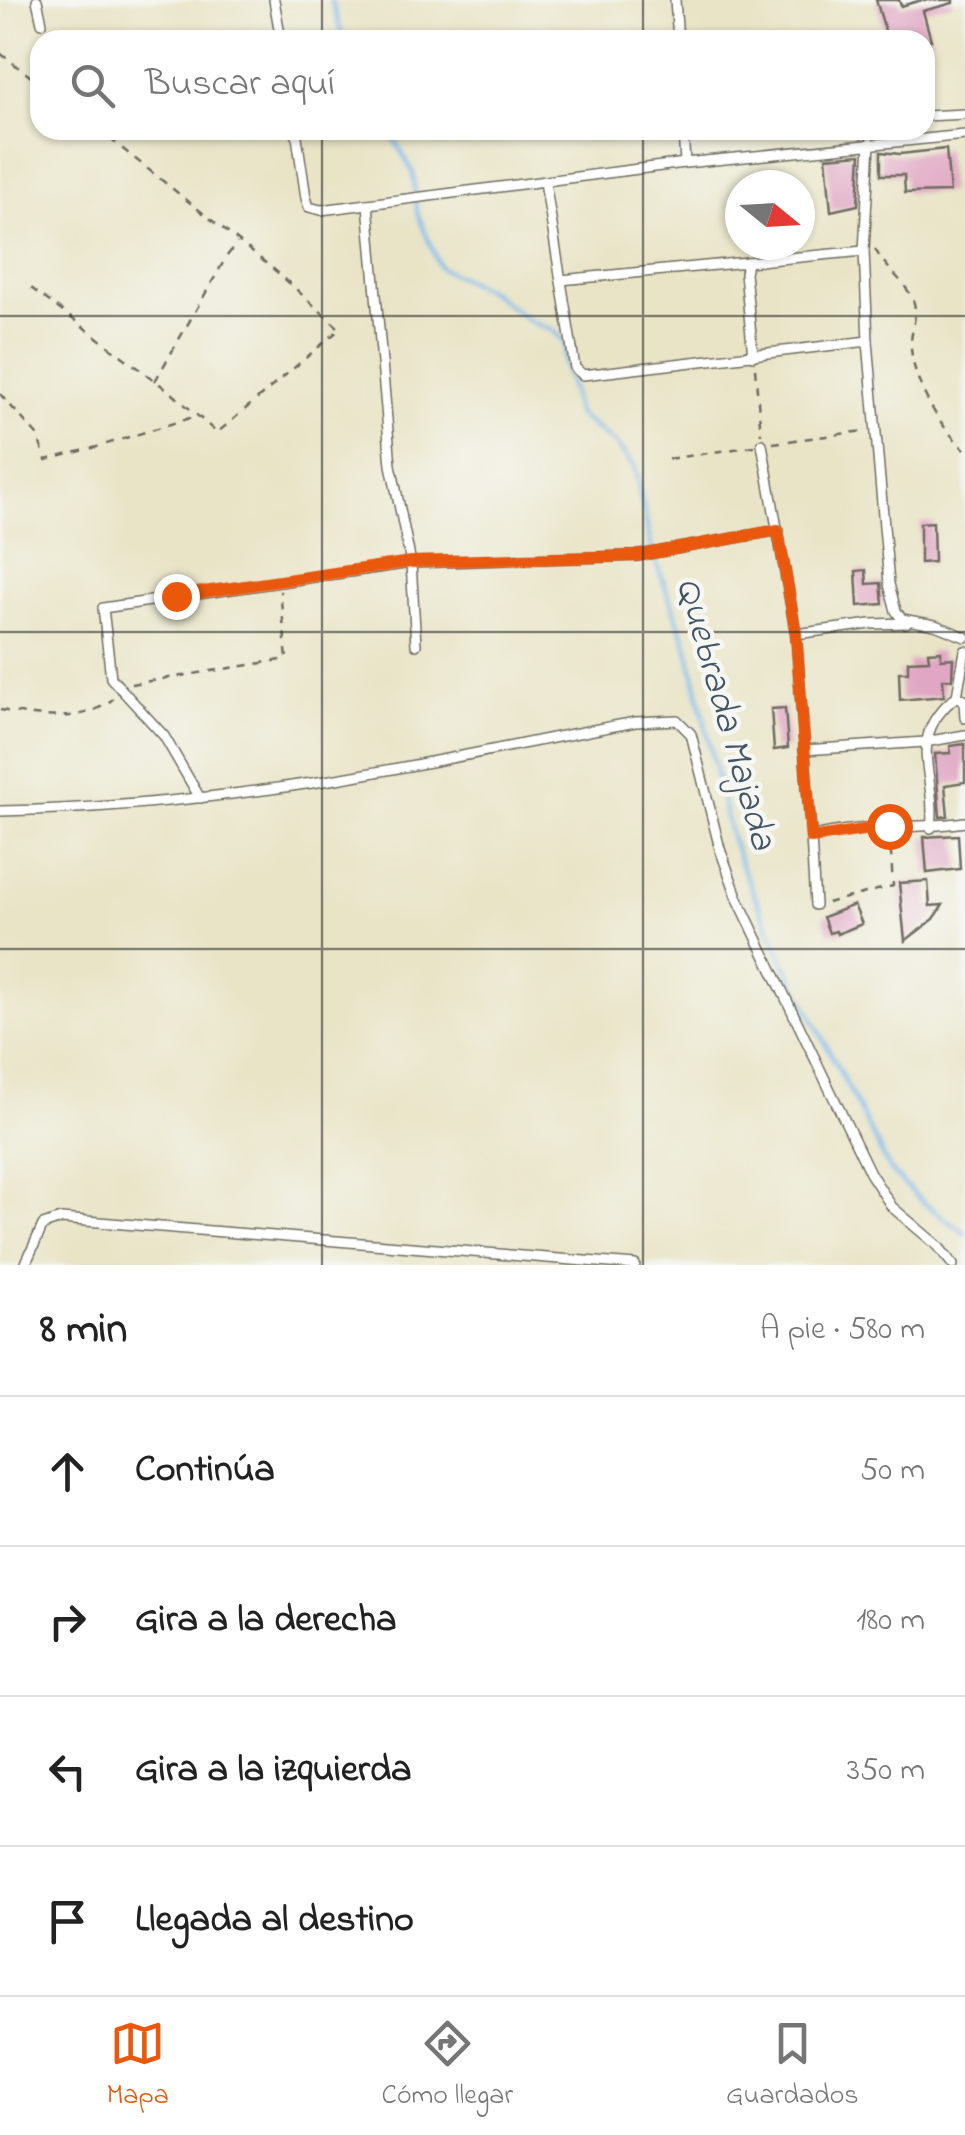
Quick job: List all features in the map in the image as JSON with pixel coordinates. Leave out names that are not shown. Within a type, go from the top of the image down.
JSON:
[{"type":"street","points":[[36,0],[42,22]]},
{"type":"street","points":[[274,0],[279,30]]},
{"type":"street","points":[[675,0],[677,30]]},
{"type":"street","points":[[935,116],[965,114]]},
{"type":"street","points":[[935,138],[965,135]]},
{"type":"street","points":[[298,140],[309,208],[321,210],[685,163],[911,140]]},
{"type":"street","points":[[684,140],[685,163]]},
{"type":"street","points":[[870,144],[868,341],[875,430],[889,584],[896,611],[910,623]]},
{"type":"street","points":[[545,182],[575,368],[583,374],[868,341]]},
{"type":"street","points":[[368,204],[392,465],[411,562],[416,644]]},
{"type":"street","points":[[561,280],[869,247]]},
{"type":"street","points":[[747,262],[754,356]]},
{"type":"street","points":[[762,444],[796,634],[814,905]]},
{"type":"street","points":[[200,798],[164,736],[111,678],[102,608],[411,562],[645,554],[778,530]]},
{"type":"street","points":[[796,634],[910,623],[936,625],[965,637]]},
{"type":"street","points":[[931,828],[925,742],[941,708],[957,696],[965,652]]},
{"type":"street","points":[[957,696],[964,700],[965,718]]},
{"type":"street","points":[[0,811],[88,809],[314,783],[635,722],[677,720],[690,734],[720,850],[738,899],[870,1173],[892,1207],[938,1246],[952,1265]]},
{"type":"street","points":[[804,750],[925,742],[965,735]]},
{"type":"street","points":[[811,838],[889,826],[931,828],[965,822]]},
{"type":"street","points":[[25,1265],[43,1225],[61,1219],[635,1265]]},
{"type":"path","points":[[0,52],[30,76]]},
{"type":"path","points":[[30,288],[217,433],[340,329],[114,140]]},
{"type":"path","points":[[155,382],[238,242]]},
{"type":"path","points":[[869,247],[913,299],[911,348],[917,374],[952,437],[965,449]]},
{"type":"path","points":[[754,356],[762,444]]},
{"type":"path","points":[[0,394],[37,435],[46,460],[196,416]]},
{"type":"path","points":[[668,459],[875,430]]},
{"type":"path","points":[[0,710],[47,718],[97,711],[131,684],[288,659],[279,581]]},
{"type":"path","points":[[814,905],[893,886],[889,826]]},
{"type":"building","points":[[876,0],[899,0],[901,6],[922,0],[953,0],[923,11],[928,30],[885,30]]},
{"type":"building","points":[[946,149],[950,192],[905,193],[904,175],[881,175],[881,152]]},
{"type":"building","points":[[861,154],[858,205],[831,211],[826,157]]},
{"type":"building","points":[[933,522],[934,562],[920,563],[920,523]]},
{"type":"building","points":[[866,570],[867,584],[881,583],[883,604],[858,606],[856,571]]},
{"type":"building","points":[[941,651],[941,659],[953,658],[952,679],[943,679],[944,696],[900,700],[899,672],[908,672],[908,661],[929,660],[928,652]]},
{"type":"building","points":[[785,708],[788,748],[774,750],[771,709]]},
{"type":"building","points":[[965,744],[965,782],[945,785],[948,816],[940,817],[935,754],[951,753],[950,746]]},
{"type":"building","points":[[958,835],[960,869],[927,873],[924,837]]},
{"type":"building","points":[[928,881],[930,906],[943,905],[934,919],[905,941],[899,883]]},
{"type":"building","points":[[854,905],[862,924],[837,934],[829,933],[823,917]]},
{"type":"waterway","name":"Quebrada Majada","points":[[331,0],[341,30]]},
{"type":"waterway","name":"Quebrada Majada","points":[[395,140],[413,172],[417,212],[440,268],[489,291],[530,321],[554,331],[566,343],[564,361],[577,414],[616,444],[635,468],[652,551],[688,648],[729,830],[741,865],[784,962],[891,1172],[965,1233]]},
{"type":"route","points":[[176,596],[411,562],[636,556],[778,530],[796,634],[811,838],[889,826]]}]
